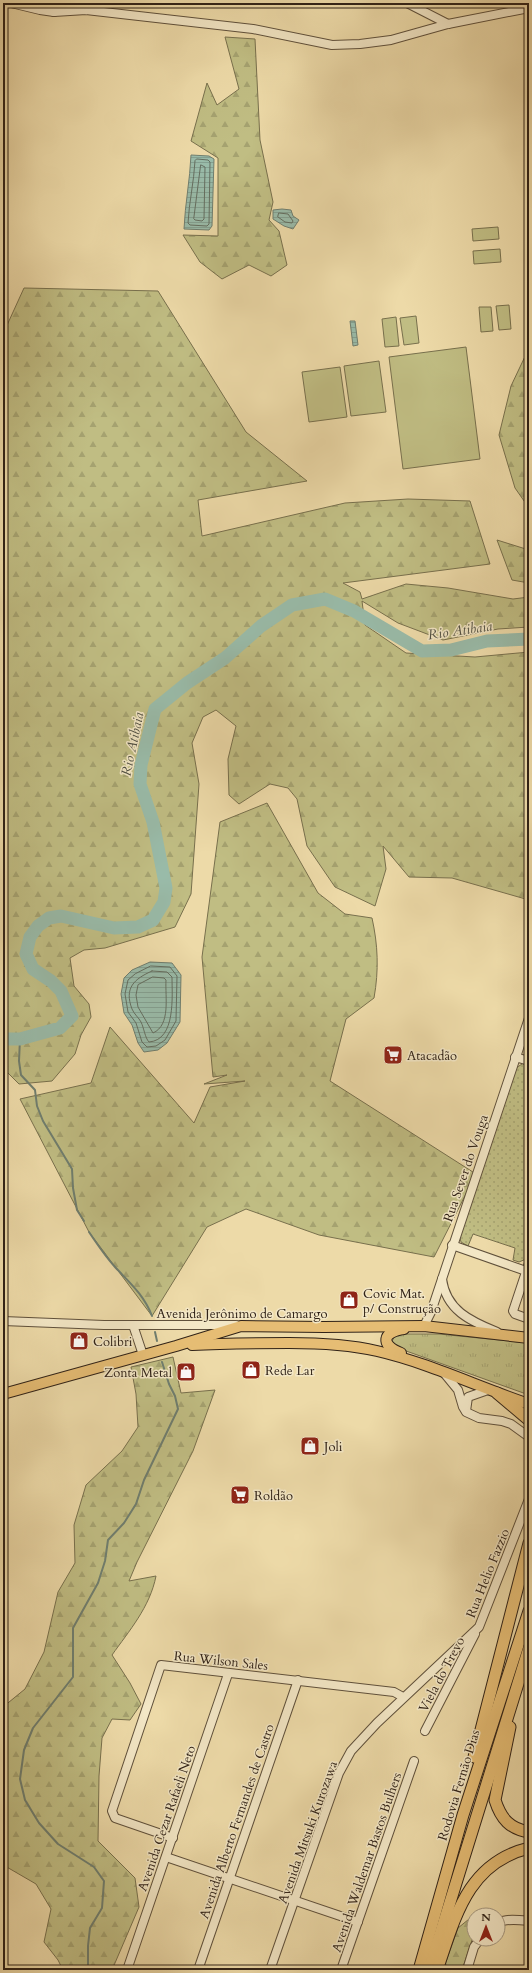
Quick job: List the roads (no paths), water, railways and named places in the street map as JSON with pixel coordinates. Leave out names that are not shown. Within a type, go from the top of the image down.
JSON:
[{"type":"highway","points":[[492,1392],[529,1420]]},
{"type":"highway","points":[[462,1815],[480,1732],[529,1543]]},
{"type":"highway","name":"Rodovia Fernão Dias","points":[[419,1970],[462,1815],[529,1611]]},
{"type":"highway","name":"Rodovia Fernão Dias","points":[[429,1970],[529,1648]]},
{"type":"highway","points":[[529,1655],[512,1717],[495,1800],[498,1811],[506,1823],[517,1830],[529,1832]]},
{"type":"highway","points":[[437,1970],[459,1906],[475,1882],[498,1861],[509,1854],[529,1848]]},
{"type":"main road","name":"Avenida Jerônimo de Camargo","points":[[240,1326],[422,1326],[529,1338]]},
{"type":"main road","points":[[3,1394],[176,1346],[240,1326]]},
{"type":"main road","points":[[421,1363],[412,1357],[395,1351],[386,1343],[386,1338],[390,1333],[422,1326]]},
{"type":"main road","points":[[270,1342],[272,1337],[287,1330],[324,1327]]},
{"type":"main road","points":[[176,1346],[238,1342],[348,1345],[421,1363],[492,1392],[529,1404]]},
{"type":"street","points":[[10,3],[54,12],[86,10],[254,30],[332,45],[360,44],[391,40],[448,24],[529,8]]},
{"type":"street","points":[[54,12],[56,3]]},
{"type":"street","points":[[75,3],[86,10]]},
{"type":"street","points":[[407,3],[448,24]]},
{"type":"street","name":"Rua Sever do Vouga","points":[[422,1326],[431,1312],[452,1245],[529,1018]]},
{"type":"street","points":[[515,1057],[529,1062]]},
{"type":"street","points":[[452,1245],[528,1267],[513,1311],[515,1314],[529,1319]]},
{"type":"street","points":[[442,1276],[444,1292],[450,1304],[463,1315],[505,1336]]},
{"type":"street","name":"Avenida Jerônimo de Camargo","points":[[3,1322],[240,1326]]},
{"type":"street","points":[[133,1325],[143,1355]]},
{"type":"street","points":[[444,1373],[458,1390],[466,1412],[479,1418],[502,1421],[511,1424],[529,1437]]},
{"type":"street","points":[[466,1412],[468,1397],[492,1392]]},
{"type":"street","name":"Rua Helio Fazzio","points":[[403,1697],[479,1628],[529,1500]]},
{"type":"street","name":"Viela do Trevo","points":[[425,1731],[479,1628]]},
{"type":"street","name":"Rua Wilson Sales","points":[[173,1838],[115,1818],[112,1811],[161,1666],[298,1680],[394,1692],[403,1697]]},
{"type":"street","name":"Avenida Cezar Rafaeli Neto","points":[[127,1970],[228,1674]]},
{"type":"street","name":"Avenida Alberto Fernandes de Castro","points":[[198,1970],[228,1879],[298,1680]]},
{"type":"street","name":"Avenida Mitsuki Kurozawa","points":[[270,1970],[339,1773],[351,1751],[403,1697]]},
{"type":"street","name":"Avenida Waldemar Bastos Bulhers","points":[[341,1970],[414,1761]]},
{"type":"street","points":[[166,1857],[358,1922]]},
{"type":"street","points":[[506,1921],[529,1921]]},
{"type":"street","points":[[467,1970],[474,1947]]},
{"type":"water","points":[[191,155],[209,156],[214,159],[212,226],[209,230],[184,229]]},
{"type":"water","points":[[273,210],[291,210],[293,216],[299,220],[293,229],[284,226],[273,219]]},
{"type":"water","points":[[350,321],[355,321],[358,345],[353,346]]},
{"type":"water","points":[[150,962],[172,963],[181,975],[180,1022],[167,1043],[158,1050],[144,1052],[138,1043],[132,1025],[124,1013],[121,994],[124,978],[132,970]]},
{"type":"waterway","name":"Rio Atibaia","points":[[3,1039],[20,1039],[60,1028],[72,1016],[61,991],[51,981],[33,969],[26,954],[30,937],[38,926],[49,918],[61,916],[114,928],[138,927],[153,920],[164,902],[166,888],[153,822],[140,784],[141,765],[155,709],[187,683],[225,658],[261,626],[292,605],[325,599],[354,611],[422,651],[451,650],[487,641],[529,639]]},
{"type":"waterway","points":[[20,1039],[19,1061],[21,1075],[35,1090],[37,1106],[43,1121],[72,1169],[73,1188],[77,1210],[84,1221]]},
{"type":"waterway","points":[[89,1232],[108,1259],[141,1295],[152,1316]]},
{"type":"waterway","points":[[155,1332],[157,1341]]},
{"type":"waterway","points":[[88,1970],[90,1928],[102,1908],[104,1881],[94,1867],[58,1844],[39,1823],[25,1800],[20,1779],[24,1750],[33,1728],[73,1677],[73,1628],[98,1583],[105,1561],[108,1540],[124,1523],[136,1504],[144,1480],[178,1409],[175,1396],[169,1384],[162,1362]]},
{"type":"place","name":"Atacadão","points":[[393,1055]]},
{"type":"place","name":"Covic Mat. p/ Construção","points":[[349,1300]]},
{"type":"place","name":"Colibri","points":[[79,1341]]},
{"type":"place","name":"Rede Lar","points":[[251,1370]]},
{"type":"place","name":"Zonta Metal","points":[[186,1372]]},
{"type":"place","name":"Joli","points":[[310,1446]]},
{"type":"place","name":"Roldão","points":[[240,1495]]}]
